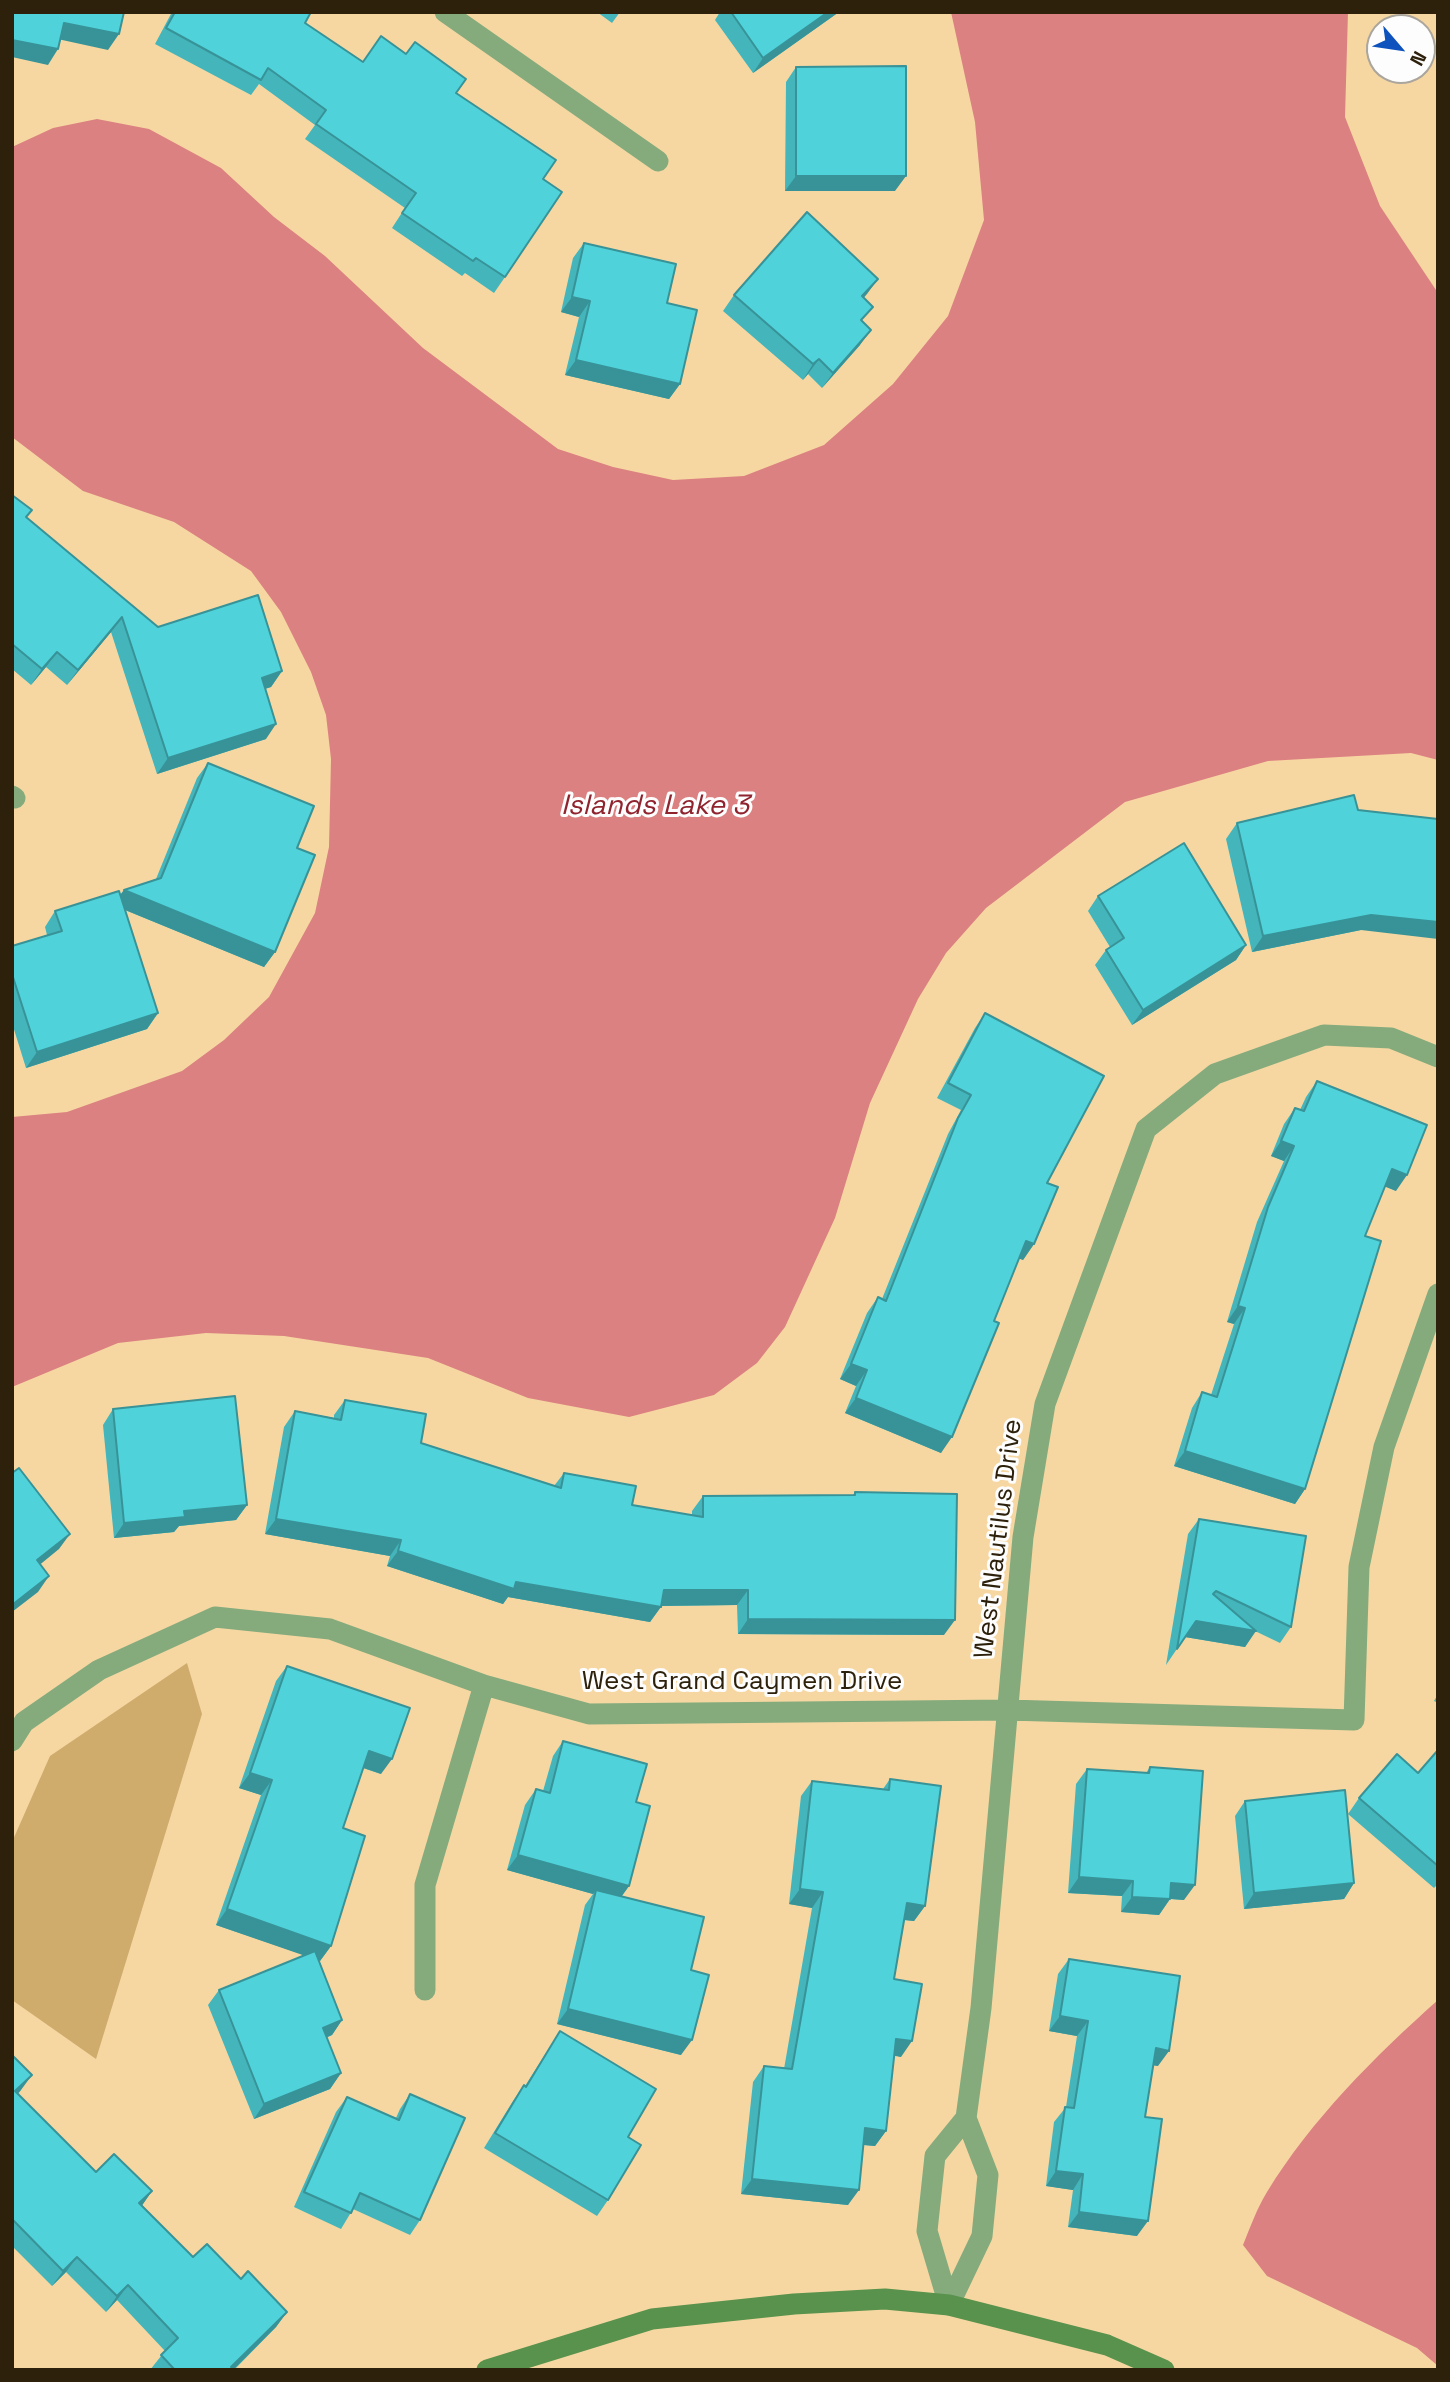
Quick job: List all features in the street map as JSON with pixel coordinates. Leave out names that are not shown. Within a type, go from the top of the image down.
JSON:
[{"type":"street","points":[[445,12],[658,161]]},
{"type":"street","name":"West Nautilus Drive","points":[[949,2305],[982,2235],[988,2175],[966,2118],[981,2008],[1023,1536],[1045,1404],[1146,1129],[1215,1074],[1324,1035],[1391,1038],[1438,1057]]},
{"type":"street","name":"West Grand Caymen Drive","points":[[12,1741],[24,1722],[99,1670],[215,1618],[330,1629],[484,1685],[589,1714],[1008,1710],[1354,1720],[1359,1567],[1384,1447],[1438,1294]]},
{"type":"street","points":[[425,1990],[425,1885],[484,1685]]},
{"type":"street","points":[[949,2305],[927,2231],[936,2156],[966,2118]]},
{"type":"street","points":[[487,2370],[652,2319],[794,2304],[885,2299],[949,2305],[1107,2345],[1164,2370]]},
{"type":"shaded area","points":[[187,1663],[202,1714],[96,2059],[12,2000],[12,1842],[50,1756]]},
{"type":"water","name":"Islands Lake 3","points":[[951,12],[1348,12],[1345,117],[1380,206],[1438,293],[1438,760],[1411,753],[1268,761],[1125,802],[986,908],[946,953],[918,999],[870,1103],[835,1218],[785,1327],[757,1363],[714,1395],[629,1417],[528,1398],[428,1358],[284,1336],[206,1333],[118,1343],[12,1387],[12,1117],[67,1112],[182,1071],[224,1040],[269,997],[315,913],[329,847],[331,759],[326,715],[311,672],[281,612],[251,571],[174,522],[83,491],[12,437],[12,147],[53,128],[97,119],[149,129],[221,168],[274,217],[325,256],[423,348],[558,449],[613,467],[673,480],[744,476],[824,445],[893,384],[948,316],[984,220],[975,122]]},
{"type":"water","points":[[1438,2000],[1438,2366],[1417,2348],[1267,2276],[1243,2245],[1263,2198],[1303,2140],[1368,2066]]},
{"type":"building","points":[[12,12],[124,12],[119,34],[64,23],[58,49],[12,40]]},
{"type":"building","points":[[175,12],[311,12],[305,23],[363,62],[381,36],[406,54],[415,42],[466,79],[456,93],[556,160],[543,179],[562,192],[505,277],[476,258],[473,261],[402,213],[416,193],[316,124],[326,110],[268,68],[261,80],[166,28]]},
{"type":"building","points":[[731,12],[828,12],[763,58]]},
{"type":"building","points":[[906,66],[906,176],[796,176],[796,67]]},
{"type":"building","points":[[807,212],[878,279],[862,296],[873,307],[861,320],[871,330],[833,373],[819,359],[813,364],[734,295]]},
{"type":"building","points":[[584,243],[676,264],[667,303],[697,310],[680,384],[576,360],[590,301],[572,297]]},
{"type":"building","points":[[12,495],[32,510],[26,517],[158,627],[258,595],[282,671],[262,678],[276,724],[168,758],[122,617],[78,670],[57,652],[42,669],[12,644]]},
{"type":"building","points":[[208,763],[314,806],[297,848],[315,855],[275,952],[124,890],[161,878]]},
{"type":"building","points":[[1354,795],[1358,810],[1438,819],[1438,922],[1371,915],[1263,936],[1237,823]]},
{"type":"building","points":[[1184,843],[1246,945],[1143,1010],[1106,950],[1124,938],[1098,896]]},
{"type":"building","points":[[119,891],[158,1013],[37,1052],[12,974],[12,946],[62,931],[55,911]]},
{"type":"building","points":[[985,1013],[1104,1076],[1047,1183],[1058,1187],[1034,1244],[1026,1241],[994,1321],[999,1323],[952,1437],[856,1398],[867,1370],[851,1364],[878,1297],[886,1301],[958,1118],[971,1095],[948,1083]]},
{"type":"building","points":[[1317,1081],[1427,1125],[1407,1175],[1392,1169],[1365,1236],[1381,1241],[1305,1489],[1185,1451],[1202,1392],[1217,1397],[1245,1308],[1238,1306],[1268,1207],[1294,1146],[1281,1141],[1295,1108],[1304,1111]]},
{"type":"building","points":[[235,1396],[247,1505],[184,1511],[185,1517],[124,1523],[113,1409]]},
{"type":"building","points":[[345,1400],[426,1414],[421,1443],[561,1488],[564,1473],[636,1486],[632,1505],[703,1517],[703,1496],[855,1495],[855,1492],[957,1494],[955,1620],[748,1619],[748,1590],[664,1590],[661,1607],[516,1582],[514,1589],[398,1551],[401,1540],[276,1519],[295,1411],[341,1420]]},
{"type":"building","points":[[19,1468],[70,1534],[37,1560],[49,1576],[12,1605],[12,1473]]},
{"type":"building","points":[[1199,1519],[1306,1536],[1291,1627],[1216,1591],[1213,1594],[1256,1631],[1196,1621],[1177,1649]]},
{"type":"building","points":[[287,1666],[410,1708],[392,1759],[369,1751],[343,1828],[365,1836],[331,1946],[227,1909],[272,1780],[250,1773]]},
{"type":"building","points":[[563,1741],[647,1764],[636,1802],[650,1806],[629,1886],[518,1855],[536,1789],[550,1793]]},
{"type":"building","points":[[1438,1750],[1438,1866],[1359,1798],[1397,1754],[1418,1773]]},
{"type":"building","points":[[1150,1767],[1203,1771],[1195,1885],[1171,1883],[1170,1899],[1132,1897],[1133,1881],[1079,1877],[1087,1769],[1149,1773]]},
{"type":"building","points":[[890,1779],[941,1786],[925,1906],[907,1903],[894,1979],[922,1984],[912,2041],[896,2039],[886,2131],[865,2128],[859,2190],[752,2179],[764,2066],[792,2069],[823,1892],[800,1889],[812,1781],[889,1790]]},
{"type":"building","points":[[1345,1790],[1354,1883],[1254,1893],[1245,1801]]},
{"type":"building","points":[[596,1890],[704,1917],[691,1970],[709,1975],[692,2040],[568,2009]]},
{"type":"building","points":[[315,1951],[342,2020],[323,2028],[341,2073],[264,2104],[219,1990]]},
{"type":"building","points":[[1069,1959],[1180,1976],[1169,2051],[1156,2048],[1145,2117],[1162,2119],[1148,2221],[1079,2212],[1083,2174],[1056,2171],[1065,2107],[1074,2108],[1088,2021],[1060,2016]]},
{"type":"building","points":[[560,2031],[656,2089],[628,2137],[641,2145],[608,2200],[495,2133]]},
{"type":"building","points":[[12,2055],[32,2075],[15,2091],[96,2172],[114,2154],[152,2191],[139,2203],[193,2257],[207,2244],[241,2279],[248,2271],[287,2312],[231,2367],[234,2370],[175,2370],[161,2355],[178,2338],[128,2285],[117,2296],[77,2257],[63,2271],[12,2219]]},
{"type":"building","points":[[410,2094],[465,2118],[420,2220],[360,2193],[351,2213],[304,2192],[347,2097],[399,2120]]}]
